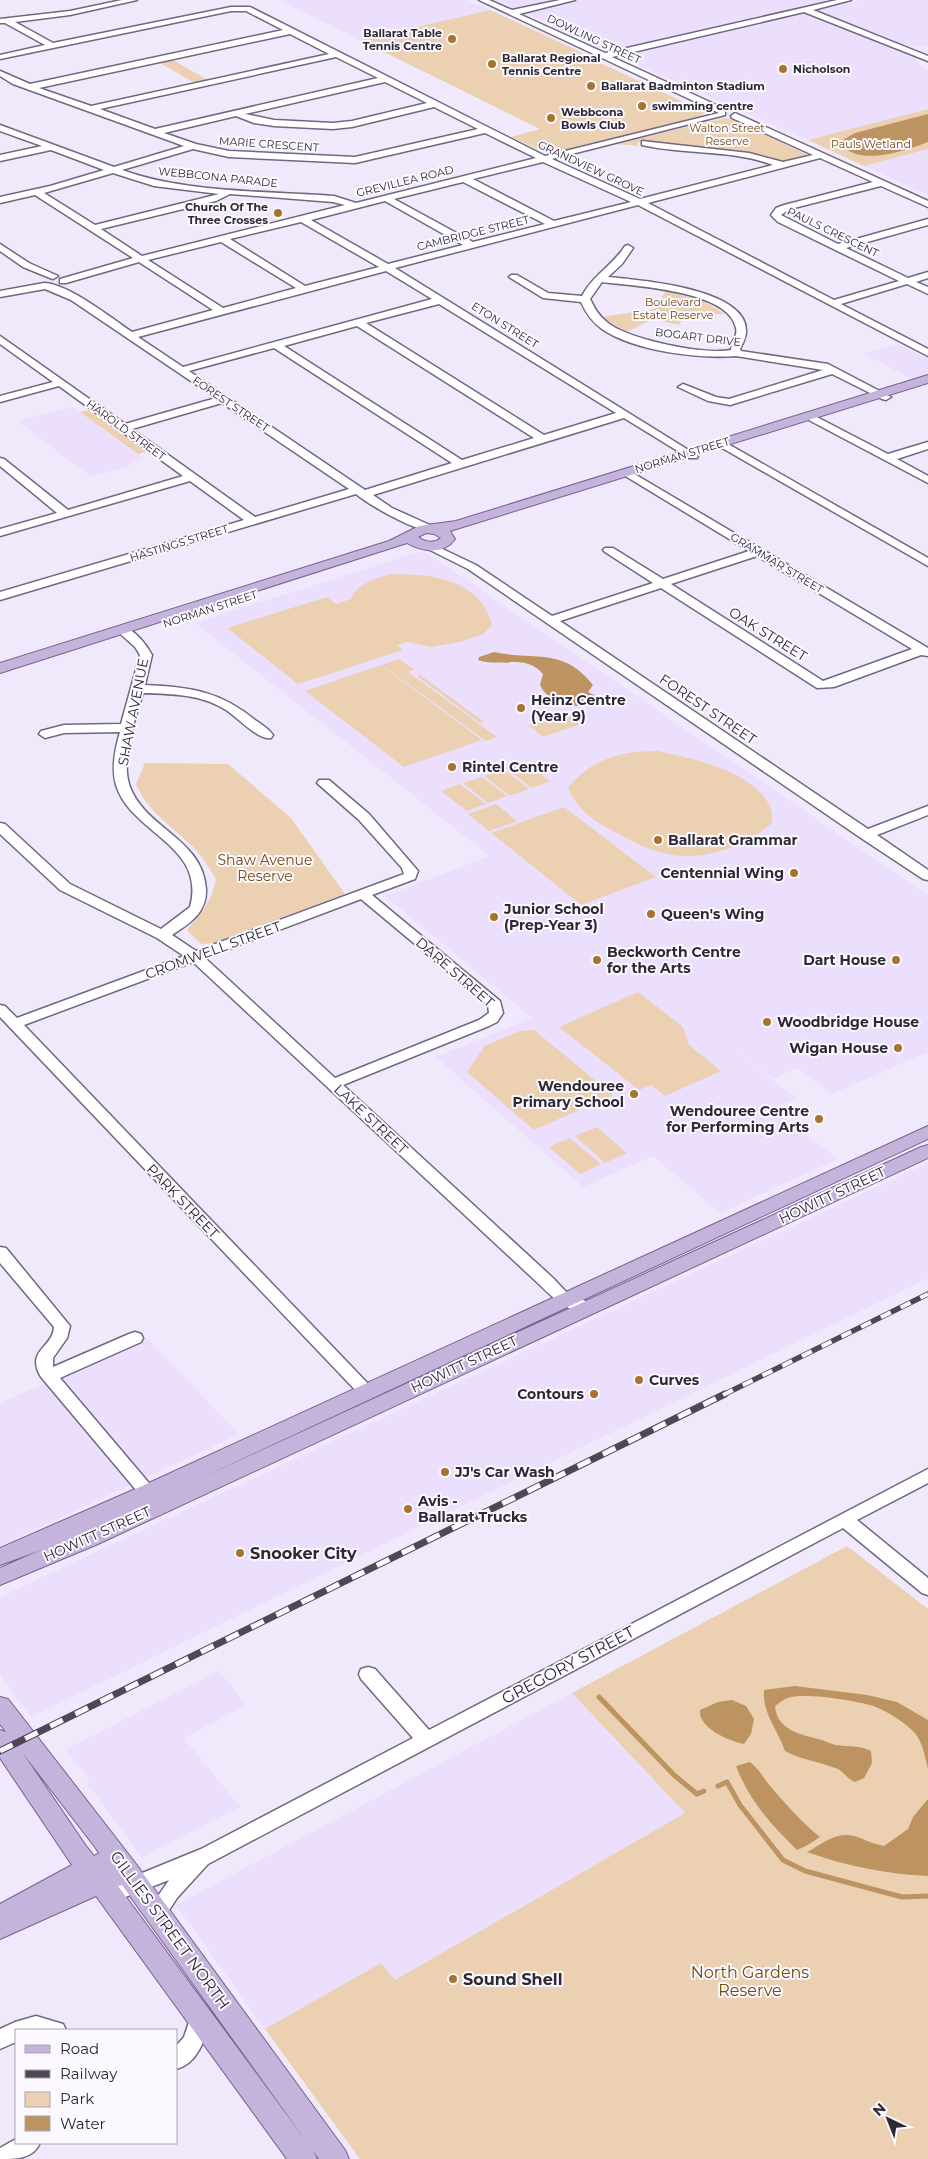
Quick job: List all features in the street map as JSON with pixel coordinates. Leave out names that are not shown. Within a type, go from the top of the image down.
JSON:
[{"type":"main road","name":"NORMAN STREET","points":[[883,396],[928,379]]},
{"type":"main road","name":"NORMAN STREET","points":[[0,668],[398,549],[417,540],[432,529],[458,525],[812,417],[928,384]]},
{"type":"main road","name":"NORMAN STREET","points":[[417,540],[438,546],[463,530],[628,474]]},
{"type":"main road","points":[[432,529],[445,533],[447,540]]},
{"type":"main road","name":"NORMAN STREET","points":[[0,675],[125,632]]},
{"type":"main road","name":"HOWITT STREET","points":[[0,1577],[153,1499],[319,1423],[928,1132]]},
{"type":"main road","name":"HOWITT STREET","points":[[319,1423],[366,1392],[928,1151]]},
{"type":"main road","name":"HOWITT STREET","points":[[0,1557],[153,1499]]},
{"type":"main road","name":"GILLIES STREET NORTH","points":[[0,1706],[126,1870],[335,2159]]},
{"type":"main road","name":"GILLIES STREET NORTH","points":[[0,1739],[100,1882],[303,2159]]},
{"type":"main road","points":[[0,1928],[126,1870]]},
{"type":"main road","points":[[0,1916],[100,1882]]},
{"type":"street","points":[[4,21],[70,12],[133,0]]},
{"type":"street","name":"DOWLING STREET","points":[[483,0],[722,113],[737,112],[738,114],[735,116],[822,155]]},
{"type":"street","points":[[510,13],[571,0]]},
{"type":"street","points":[[604,56],[847,0]]},
{"type":"street","name":"GRANDVIEW GROVE","points":[[52,46],[244,7],[544,159],[638,203],[928,352]]},
{"type":"street","points":[[806,10],[928,59]]},
{"type":"street","points":[[4,21],[52,46]]},
{"type":"street","points":[[30,87],[291,31]]},
{"type":"street","points":[[0,57],[52,46]]},
{"type":"street","points":[[912,52],[928,48]]},
{"type":"street","points":[[90,109],[338,54]]},
{"type":"street","name":"MARIE CRESCENT","points":[[0,73],[30,87],[193,146],[228,154],[355,160],[486,130]]},
{"type":"street","points":[[155,132],[386,79]]},
{"type":"street","points":[[0,83],[12,80]]},
{"type":"street","points":[[238,114],[254,120],[274,123],[333,126],[352,124],[435,104]]},
{"type":"street","name":"GREVILLEA ROAD","points":[[0,294],[465,179],[722,113]]},
{"type":"street","name":"WEBBCONA PARADE","points":[[0,128],[113,170],[161,184],[324,198],[352,207]]},
{"type":"street","points":[[645,143],[661,147],[759,156],[782,165]]},
{"type":"street","points":[[0,200],[37,192],[193,146]]},
{"type":"street","points":[[0,158],[51,147]]},
{"type":"street","points":[[822,155],[928,204]]},
{"type":"street","name":"CAMBRIDGE STREET","points":[[130,336],[304,288],[388,268],[822,155]]},
{"type":"street","points":[[465,179],[554,225]]},
{"type":"street","name":"PAULS CRESCENT","points":[[882,183],[788,207],[779,210],[776,216],[928,292]]},
{"type":"street","points":[[94,228],[213,199],[232,191]]},
{"type":"street","points":[[37,192],[142,258],[221,311]]},
{"type":"street","points":[[386,198],[472,246]]},
{"type":"street","name":"ETON STREET","points":[[303,219],[441,300],[691,454]]},
{"type":"street","points":[[837,247],[928,222]]},
{"type":"street","points":[[223,239],[304,288]]},
{"type":"street","points":[[0,247],[26,265],[59,279]]},
{"type":"street","points":[[514,277],[546,296],[585,299],[590,290],[623,257],[628,248]]},
{"type":"street","points":[[26,265],[42,283]]},
{"type":"street","points":[[833,303],[928,275]]},
{"type":"street","name":"FOREST STREET","points":[[59,279],[74,298]]},
{"type":"street","points":[[600,279],[674,288],[718,303],[733,314],[741,325],[741,338],[735,349],[737,352]]},
{"type":"street","name":"FOREST STREET","points":[[42,283],[74,298],[388,510],[432,529]]},
{"type":"street","name":"BOGART DRIVE","points":[[585,299],[588,310],[595,319],[625,336],[670,347],[726,354],[737,352],[746,356],[816,364],[833,370],[883,396]]},
{"type":"street","points":[[182,370],[441,300]]},
{"type":"street","points":[[359,322],[543,439]]},
{"type":"street","name":"HAROLD STREET","points":[[2,343],[253,521]]},
{"type":"street","points":[[276,345],[460,464]]},
{"type":"street","points":[[682,386],[699,392],[716,402],[730,402],[833,370]]},
{"type":"street","points":[[0,399],[60,383]]},
{"type":"street","points":[[122,428],[225,399]]},
{"type":"street","name":"HASTINGS STREET","points":[[2,593],[460,464],[625,414]]},
{"type":"street","points":[[812,417],[928,480]]},
{"type":"street","points":[[723,444],[928,563]]},
{"type":"street","points":[[888,458],[928,445]]},
{"type":"street","points":[[0,461],[66,514]]},
{"type":"street","name":"GRAMMAR STREET","points":[[628,474],[925,652]]},
{"type":"street","points":[[0,533],[192,477]]},
{"type":"street","name":"FOREST STREET","points":[[388,510],[417,540],[472,567],[928,876]]},
{"type":"street","name":"FOREST STREET","points":[[447,540],[472,567]]},
{"type":"street","name":"OAK STREET","points":[[609,550],[821,687],[925,652]]},
{"type":"street","points":[[552,620],[758,552]]},
{"type":"street","name":"SHAW AVENUE","points":[[125,632],[146,654],[139,689],[127,728],[120,769],[123,786],[132,801],[147,818],[194,863],[200,880],[196,909],[161,930]]},
{"type":"street","points":[[139,689],[180,691],[214,699],[232,709],[267,735]]},
{"type":"street","points":[[45,734],[64,729],[127,728]]},
{"type":"street","name":"CROMWELL STREET","points":[[14,1024],[404,880],[411,874],[408,866],[364,818],[324,783]]},
{"type":"street","points":[[866,835],[928,810]]},
{"type":"street","name":"LAKE STREET","points":[[0,826],[59,883],[87,900],[184,939],[196,956],[547,1282],[577,1300]]},
{"type":"street","name":"DARE STREET","points":[[333,1084],[484,1023],[492,1019],[496,1013],[495,1004],[364,895]]},
{"type":"street","name":"PARK STREET","points":[[0,1009],[366,1392]]},
{"type":"street","points":[[0,1252],[62,1326],[60,1335],[48,1348],[44,1359],[44,1367],[49,1376],[153,1499]]},
{"type":"street","points":[[49,1376],[135,1338]]},
{"type":"street","name":"GREGORY STREET","points":[[157,1912],[166,1897],[180,1881],[208,1855],[928,1475]]},
{"type":"street","points":[[845,1520],[928,1588]]},
{"type":"street","points":[[368,1674],[426,1740]]},
{"type":"street","name":"GREGORY STREET","points":[[126,1870],[208,1855]]},
{"type":"street","points":[[178,2058],[194,2042],[200,2019]]},
{"type":"street","points":[[22,2029],[36,2024],[53,2029]]},
{"type":"street","points":[[0,2040],[15,2032]]},
{"type":"street","points":[[178,2059],[216,2040]]},
{"type":"street","points":[[0,2159],[27,2144]]},
{"type":"shaded area","points":[[279,0],[466,0],[490,10],[360,40]]},
{"type":"shaded area","points":[[497,0],[830,0],[610,51]]},
{"type":"shaded area","points":[[863,0],[928,0],[928,44],[919,47],[906,46],[818,10]]},
{"type":"shaded area","points":[[805,14],[916,59],[921,67],[928,70],[928,109],[808,140],[627,60],[626,56]]},
{"type":"shaded area","points":[[928,149],[928,195],[864,166]]},
{"type":"shaded area","points":[[898,344],[928,359],[928,376],[914,380],[864,354]]},
{"type":"shaded area","points":[[72,407],[144,459],[131,463],[129,466],[91,477],[18,421]]},
{"type":"shaded area","name":"Ballarat Grammar","points":[[419,552],[427,553],[928,895],[928,1052],[832,1094],[797,1068],[773,1079],[707,1028],[796,1098],[773,1109],[838,1159],[720,1213],[653,1156],[583,1187],[436,1057],[532,1018],[385,896],[490,856],[195,623]]},
{"type":"shaded area","points":[[928,1163],[928,1278],[31,1717],[0,1674],[0,1597]]},
{"type":"shaded area","points":[[147,1338],[239,1434],[0,1546],[0,1403]]},
{"type":"shaded area","points":[[219,1671],[246,1705],[184,1738],[240,1807],[142,1857],[87,1783],[90,1781],[66,1749]]},
{"type":"shaded area","points":[[572,1693],[685,1813],[394,1980],[381,1963],[265,2029],[176,1905]]},
{"type":"green space","points":[[490,10],[705,112],[701,116],[548,154],[511,137],[540,129],[360,40]]},
{"type":"green space","points":[[171,59],[208,80],[195,83],[158,62]]},
{"type":"green space","name":"Pauls Wetland","points":[[928,109],[928,149],[864,166],[808,140]]},
{"type":"green space","name":"Walton Street Reserve","points":[[725,118],[743,122],[751,128],[808,155],[784,162],[760,155],[658,144],[649,141],[638,142],[637,144],[640,146],[615,144]]},
{"type":"green space","name":"Boulevard Estate Reserve","points":[[666,291],[703,301],[725,314],[686,315],[679,325],[653,319],[627,332],[602,317],[654,309]]},
{"type":"green space","points":[[89,410],[147,452],[138,454],[80,412]]},
{"type":"green space","points":[[391,574],[438,578],[466,589],[477,598],[486,610],[492,625],[483,634],[460,642],[431,647],[407,642],[397,645],[403,650],[298,684],[227,628],[327,597],[336,604],[351,599],[357,589],[368,582]]},
{"type":"green space","points":[[399,659],[414,669],[408,672],[497,737],[486,741],[382,665]]},
{"type":"green space","points":[[381,665],[482,740],[404,767],[305,691]]},
{"type":"green space","points":[[420,675],[484,721],[480,723],[417,676]]},
{"type":"green space","points":[[565,713],[581,724],[543,737],[528,725]]},
{"type":"green space","points":[[657,751],[704,762],[737,775],[751,784],[762,795],[770,807],[772,823],[741,843],[717,852],[692,856],[671,855],[638,844],[600,823],[582,809],[568,788],[587,770],[608,759],[631,753]]},
{"type":"green space","points":[[524,762],[550,781],[532,788],[505,768]]},
{"type":"green space","name":"Shaw Avenue Reserve","points":[[145,763],[228,764],[291,818],[345,894],[215,943],[201,944],[187,930],[209,901],[216,879],[197,851],[154,811],[141,794],[136,784]]},
{"type":"green space","points":[[503,769],[529,789],[510,796],[484,776]]},
{"type":"green space","points":[[482,777],[507,796],[488,803],[463,783]]},
{"type":"green space","points":[[460,784],[486,804],[467,811],[441,791]]},
{"type":"green space","points":[[496,804],[517,821],[489,831],[468,814]]},
{"type":"green space","points":[[564,807],[656,877],[581,905],[491,833]]},
{"type":"green space","points":[[638,992],[683,1027],[689,1045],[721,1071],[665,1096],[651,1085],[639,1090],[559,1027]]},
{"type":"green space","points":[[534,1030],[613,1095],[534,1130],[467,1072],[485,1046],[520,1031]]},
{"type":"green space","points":[[597,1127],[627,1153],[605,1163],[575,1136]]},
{"type":"green space","points":[[570,1138],[601,1164],[580,1174],[549,1147]]},
{"type":"green space","name":"North Gardens Reserve","points":[[847,1546],[928,1609],[928,2159],[360,2159],[265,2029],[381,1963],[395,1980],[685,1813],[572,1693]]},
{"type":"water","name":"Pauls Wetland","points":[[928,114],[928,142],[918,146],[895,153],[870,156],[859,155],[849,151],[841,144],[841,141],[855,133]]},
{"type":"water","points":[[494,652],[547,657],[559,660],[582,673],[593,685],[588,692],[602,699],[599,703],[583,706],[574,706],[558,701],[544,692],[540,685],[543,674],[536,668],[520,662],[495,663],[478,660],[479,657]]},
{"type":"water","points":[[795,1686],[867,1695],[897,1702],[928,1720],[928,1769],[918,1737],[902,1722],[876,1707],[832,1698],[795,1696],[783,1700],[775,1706],[777,1714],[784,1725],[796,1732],[834,1744],[858,1747],[871,1751],[872,1763],[864,1778],[855,1782],[838,1769],[785,1751],[765,1706],[764,1690]]},
{"type":"water","points":[[732,1700],[746,1706],[754,1719],[751,1734],[744,1744],[716,1733],[709,1728],[701,1717],[700,1710],[718,1702]]},
{"type":"water","points":[[750,1762],[794,1813],[820,1837],[797,1850],[778,1831],[754,1801],[736,1766]]},
{"type":"water","points":[[928,1799],[928,1876],[867,1868],[807,1852],[829,1839],[841,1835],[854,1836],[884,1846],[908,1829],[913,1817]]},
{"type":"waterway","points":[[599,1697],[674,1775],[697,1794],[704,1791]]},
{"type":"waterway","points":[[718,1786],[727,1782],[740,1805],[783,1860],[805,1871],[902,1897],[928,1896]]},
{"type":"railway","points":[[723,1395],[928,1294]]},
{"type":"railway","points":[[0,1751],[725,1394]]},
{"type":"place","name":"Ballarat Table Tennis Centre","points":[[452,39]]},
{"type":"place","name":"Ballarat Regional Tennis Centre","points":[[492,64]]},
{"type":"place","name":"Nicholson","points":[[783,69]]},
{"type":"place","name":"Ballarat Badminton Stadium","points":[[591,86]]},
{"type":"place","name":"swimming centre","points":[[642,106]]},
{"type":"place","name":"Webbcona Bowls Club","points":[[551,118]]},
{"type":"place","name":"Church Of The Three Crosses","points":[[278,213]]},
{"type":"place","name":"Heinz Centre (Year 9)","points":[[521,708]]},
{"type":"place","name":"Rintel Centre","points":[[452,767]]},
{"type":"place","name":"Ballarat Grammar","points":[[658,840]]},
{"type":"place","name":"Centennial Wing","points":[[794,873]]},
{"type":"place","name":"Queen's Wing","points":[[651,914]]},
{"type":"place","name":"Junior School (Prep-Year 3)","points":[[494,917]]},
{"type":"place","name":"Beckworth Centre for the Arts","points":[[597,960]]},
{"type":"place","name":"Dart House","points":[[896,960]]},
{"type":"place","name":"Woodbridge House","points":[[767,1022]]},
{"type":"place","name":"Wigan House","points":[[898,1048]]},
{"type":"place","name":"Wendouree Primary School","points":[[634,1094]]},
{"type":"place","name":"Wendouree Centre for Performing Arts","points":[[819,1119]]},
{"type":"place","name":"Curves","points":[[639,1380]]},
{"type":"place","name":"Contours","points":[[594,1394]]},
{"type":"place","name":"JJ's Car Wash","points":[[445,1472]]},
{"type":"place","name":"Avis - Ballarat Trucks","points":[[408,1509]]},
{"type":"place","name":"Snooker City","points":[[240,1553]]},
{"type":"place","name":"Sound Shell","points":[[453,1979]]}]
